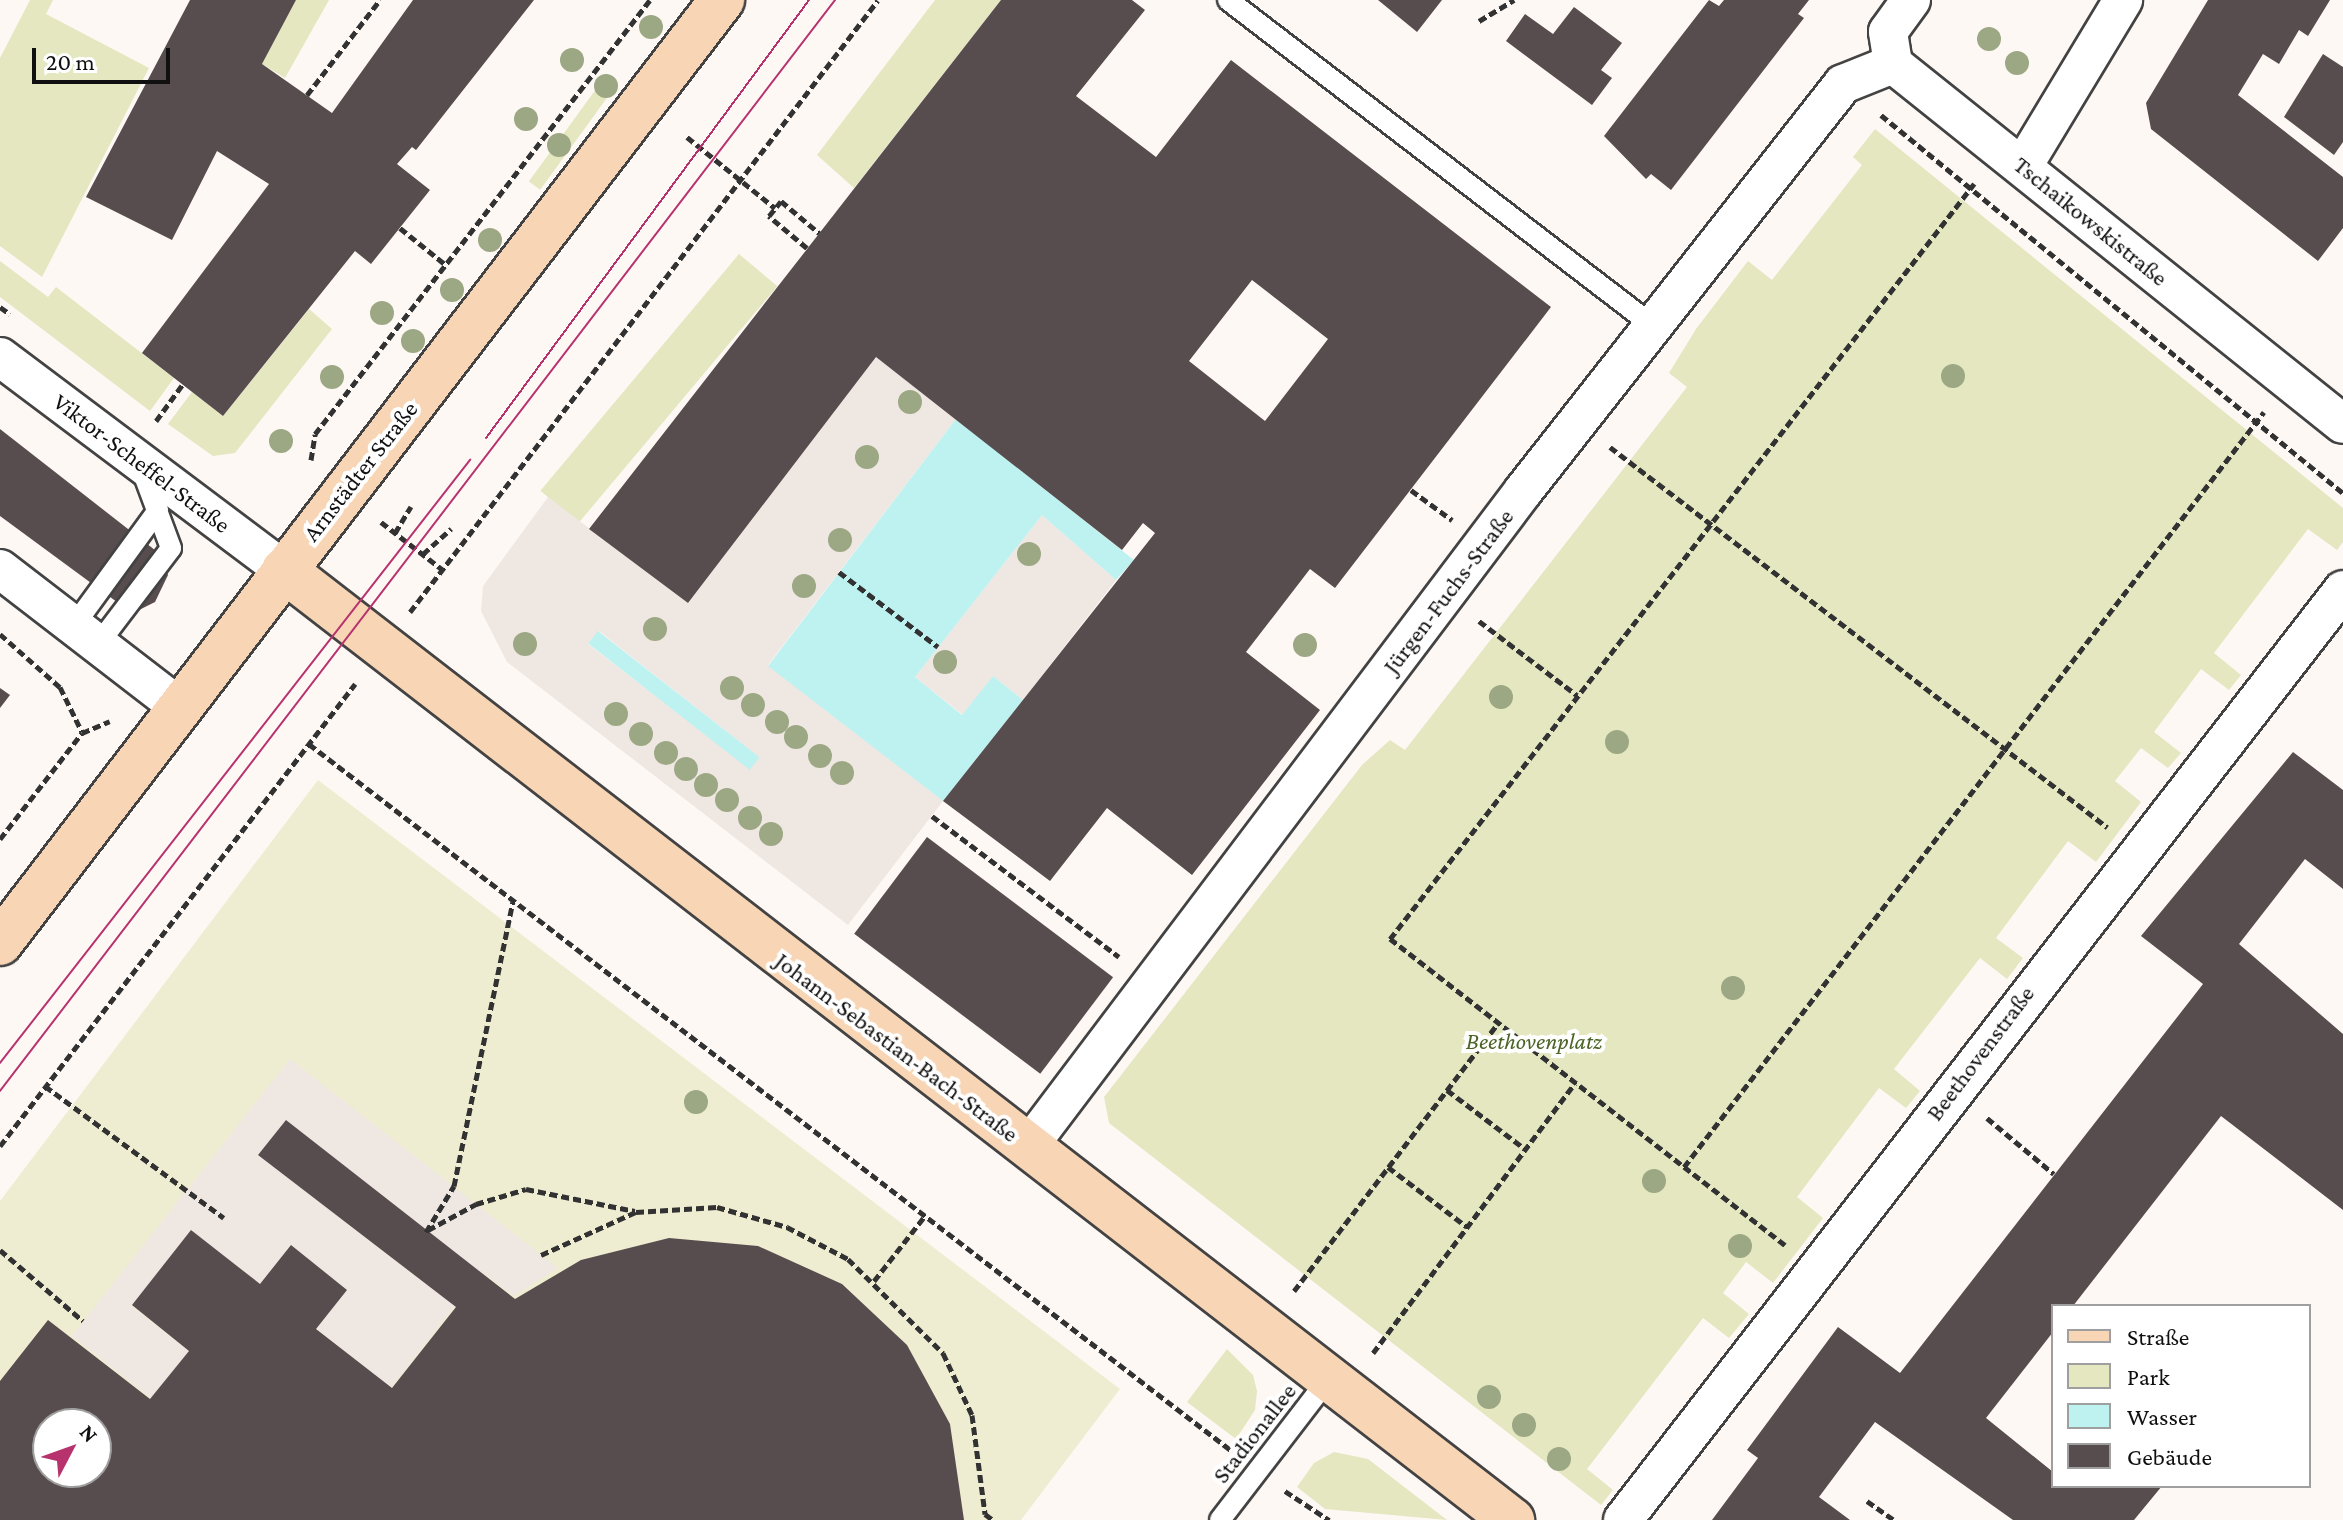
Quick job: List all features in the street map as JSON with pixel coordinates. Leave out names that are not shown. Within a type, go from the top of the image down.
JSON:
[{"type":"street","name":"Arnstädter Straße","points":[[0,943],[722,0]]},
{"type":"street","points":[[1893,64],[1888,32],[1911,0]]},
{"type":"street","points":[[2012,157],[2123,0]]},
{"type":"street","name":"Jürgen-Fuchs-Straße","points":[[1028,1147],[1652,325],[1843,84],[1893,64]]},
{"type":"street","name":"Tschaikowskistraße","points":[[1893,64],[2343,424]]},
{"type":"street","name":"Viktor-Scheffel-Straße","points":[[0,357],[284,570]]},
{"type":"street","points":[[0,569],[179,707]]},
{"type":"street","name":"Johann-Sebastian-Bach-Straße","points":[[284,570],[1512,1520]]},
{"type":"street","name":"Beethovenstraße","points":[[1623,1520],[2136,850],[2343,590]]},
{"type":"lane","points":[[1228,0],[1652,325]]},
{"type":"lane","points":[[87,634],[171,548],[137,459]]},
{"type":"lane","points":[[87,634],[158,510]]},
{"type":"lane","name":"Stadionallee","points":[[1220,1520],[1329,1378]]},
{"type":"path","points":[[307,95],[380,0]]},
{"type":"path","points":[[310,465],[315,434],[650,0]]},
{"type":"path","points":[[411,506],[395,533],[443,570],[878,0]]},
{"type":"path","points":[[1479,21],[1514,0]]},
{"type":"path","points":[[1843,84],[2343,493]]},
{"type":"path","points":[[687,137],[775,208]]},
{"type":"path","points":[[1816,1269],[1390,939],[1707,521],[1970,188],[2012,157]]},
{"type":"path","points":[[807,248],[769,216],[775,208],[781,201],[819,233]]},
{"type":"path","points":[[400,228],[446,265]]},
{"type":"path","points":[[1684,1167],[2290,380]]},
{"type":"path","points":[[1628,461],[2136,850]]},
{"type":"path","points":[[423,554],[451,529]]},
{"type":"path","points":[[839,572],[938,647]]},
{"type":"path","points":[[1494,632],[1577,695]]},
{"type":"path","points":[[0,634],[60,687],[82,733]]},
{"type":"path","points":[[0,839],[82,733],[117,718],[146,680]]},
{"type":"path","points":[[0,1146],[309,744],[924,1217],[1324,1519]]},
{"type":"path","points":[[932,816],[1120,958]]},
{"type":"path","points":[[513,902],[454,1186],[426,1232],[476,1204],[526,1189],[636,1212],[717,1207],[787,1227],[874,1281],[943,1353],[972,1415],[985,1514],[993,1520]]},
{"type":"path","points":[[1294,1291],[1498,1023]]},
{"type":"path","points":[[1373,1353],[1575,1083]]},
{"type":"path","points":[[45,1086],[224,1218]]},
{"type":"path","points":[[1447,1090],[1525,1149]]},
{"type":"path","points":[[2025,1149],[2054,1174]]},
{"type":"path","points":[[1388,1167],[1467,1227]]},
{"type":"path","points":[[541,1255],[636,1212]]},
{"type":"path","points":[[874,1281],[924,1217]]},
{"type":"path","points":[[0,1250],[83,1321]]},
{"type":"path","points":[[1867,1501],[1894,1520]]},
{"type":"green space","points":[[30,0],[53,0],[46,14],[149,68],[42,277],[0,246],[0,58]]},
{"type":"green space","points":[[296,0],[329,0],[285,78],[262,64]]},
{"type":"green space","points":[[935,0],[1001,0],[854,188],[817,155]]},
{"type":"green space","points":[[607,74],[618,82],[540,190],[529,182]]},
{"type":"green space","name":"Beethovenplatz","points":[[1875,129],[2343,508],[2343,542],[2337,550],[2308,529],[2214,653],[2241,675],[2229,690],[2201,669],[2154,732],[2181,753],[2168,768],[2141,748],[2115,781],[2141,802],[2096,862],[2068,841],[1996,938],[2023,958],[2007,979],[1980,958],[1894,1069],[1920,1091],[1906,1108],[1879,1088],[1797,1197],[1823,1218],[1773,1283],[1746,1262],[1723,1293],[1749,1314],[1729,1338],[1703,1318],[1587,1469],[1613,1490],[1601,1505],[1109,1123],[1104,1097],[1362,765],[1390,740],[1405,750],[1687,387],[1669,373],[1696,329],[1748,261],[1772,280],[1862,165],[1853,157]]},
{"type":"green space","points":[[739,254],[777,286],[579,523],[540,491]]},
{"type":"green space","points":[[0,261],[48,297],[56,287],[174,378],[150,411],[0,297]]},
{"type":"green space","points":[[309,309],[332,329],[235,453],[213,456],[168,424],[192,392],[223,416]]},
{"type":"green space","points":[[1227,1349],[1253,1375],[1257,1391],[1255,1410],[1236,1439],[1187,1402]]},
{"type":"green space","points":[[1334,1452],[1368,1459],[1447,1520],[1325,1509],[1297,1487],[1314,1463]]},
{"type":"shaded area","points":[[876,357],[956,419],[768,665],[943,801],[848,925],[507,662],[481,611],[483,586],[548,497],[688,603]],"holes":[[[599,631],[759,757],[750,769],[588,644]]]},
{"type":"shaded area","points":[[1042,515],[1116,580],[1023,700],[993,676],[963,715],[915,677]]},
{"type":"shaded area","points":[[318,780],[1120,1389],[1021,1520],[0,1520],[0,1201]]},
{"type":"shaded area","points":[[290,1059],[558,1268],[514,1296],[481,1272],[391,1388],[191,1230],[132,1306],[321,1455],[284,1503],[72,1336]]},
{"type":"water","points":[[956,419],[1134,560],[1116,580],[1042,515],[915,677],[962,715],[993,676],[1023,700],[943,801],[768,666]]},
{"type":"water","points":[[598,631],[760,757],[750,770],[588,644]]},
{"type":"building","points":[[190,0],[296,0],[262,64],[332,113],[413,0],[534,0],[416,150],[412,147],[397,164],[430,190],[371,264],[355,251],[223,416],[142,353],[269,184],[217,151],[172,240],[86,197]]},
{"type":"building","points":[[1001,0],[1132,0],[1145,10],[1076,96],[1156,157],[1231,60],[1551,307],[1335,588],[1310,569],[1246,652],[1320,710],[1192,875],[1107,808],[1050,881],[943,801],[1155,533],[1143,523],[1122,550],[876,357],[688,603],[589,529]],"holes":[[[1252,280],[1328,339],[1265,421],[1189,361]]]},
{"type":"building","points":[[1378,0],[1442,0],[1417,32]]},
{"type":"building","points":[[1709,0],[1719,6],[1724,0],[1809,0],[1798,14],[1804,18],[1671,190],[1651,174],[1646,179],[1604,136]]},
{"type":"building","points":[[2208,0],[2330,0],[2308,36],[2299,30],[2279,64],[2263,54],[2238,95],[2343,177],[2343,228],[2318,261],[2151,129],[2146,103]]},
{"type":"building","points":[[1574,7],[1622,43],[1601,70],[1612,78],[1592,105],[1506,41],[1525,14],[1553,34]]},
{"type":"building","points":[[2323,54],[2343,67],[2343,142],[2334,155],[2284,117]]},
{"type":"building","points":[[0,429],[160,554],[168,575],[155,602],[139,610],[121,605],[0,516]]},
{"type":"building","points":[[0,688],[10,695],[0,708]]},
{"type":"building","points":[[2293,752],[2343,790],[2343,889],[2305,859],[2239,944],[2343,1034],[2343,1210],[2221,1116],[2075,1304],[2051,1304],[2051,1335],[1986,1418],[2051,1470],[2051,1488],[2160,1488],[2134,1520],[2013,1520],[1875,1422],[1819,1497],[1850,1520],[1712,1520],[1758,1458],[1747,1450],[1838,1327],[1900,1373],[2203,984],[2141,936]]},
{"type":"building","points":[[927,837],[1113,977],[1040,1074],[854,934]]},
{"type":"building","points":[[286,1120],[515,1299],[581,1260],[669,1238],[758,1246],[842,1284],[907,1345],[950,1424],[964,1520],[0,1520],[0,1381],[48,1320],[150,1399],[189,1351],[132,1305],[191,1230],[260,1284],[291,1245],[347,1290],[316,1329],[392,1388],[456,1307],[258,1155]]},
{"type":"tram line","points":[[486,438],[809,0]]},
{"type":"tram line","points":[[0,1091],[835,0]]},
{"type":"tram line","points":[[0,1063],[470,460]]}]
